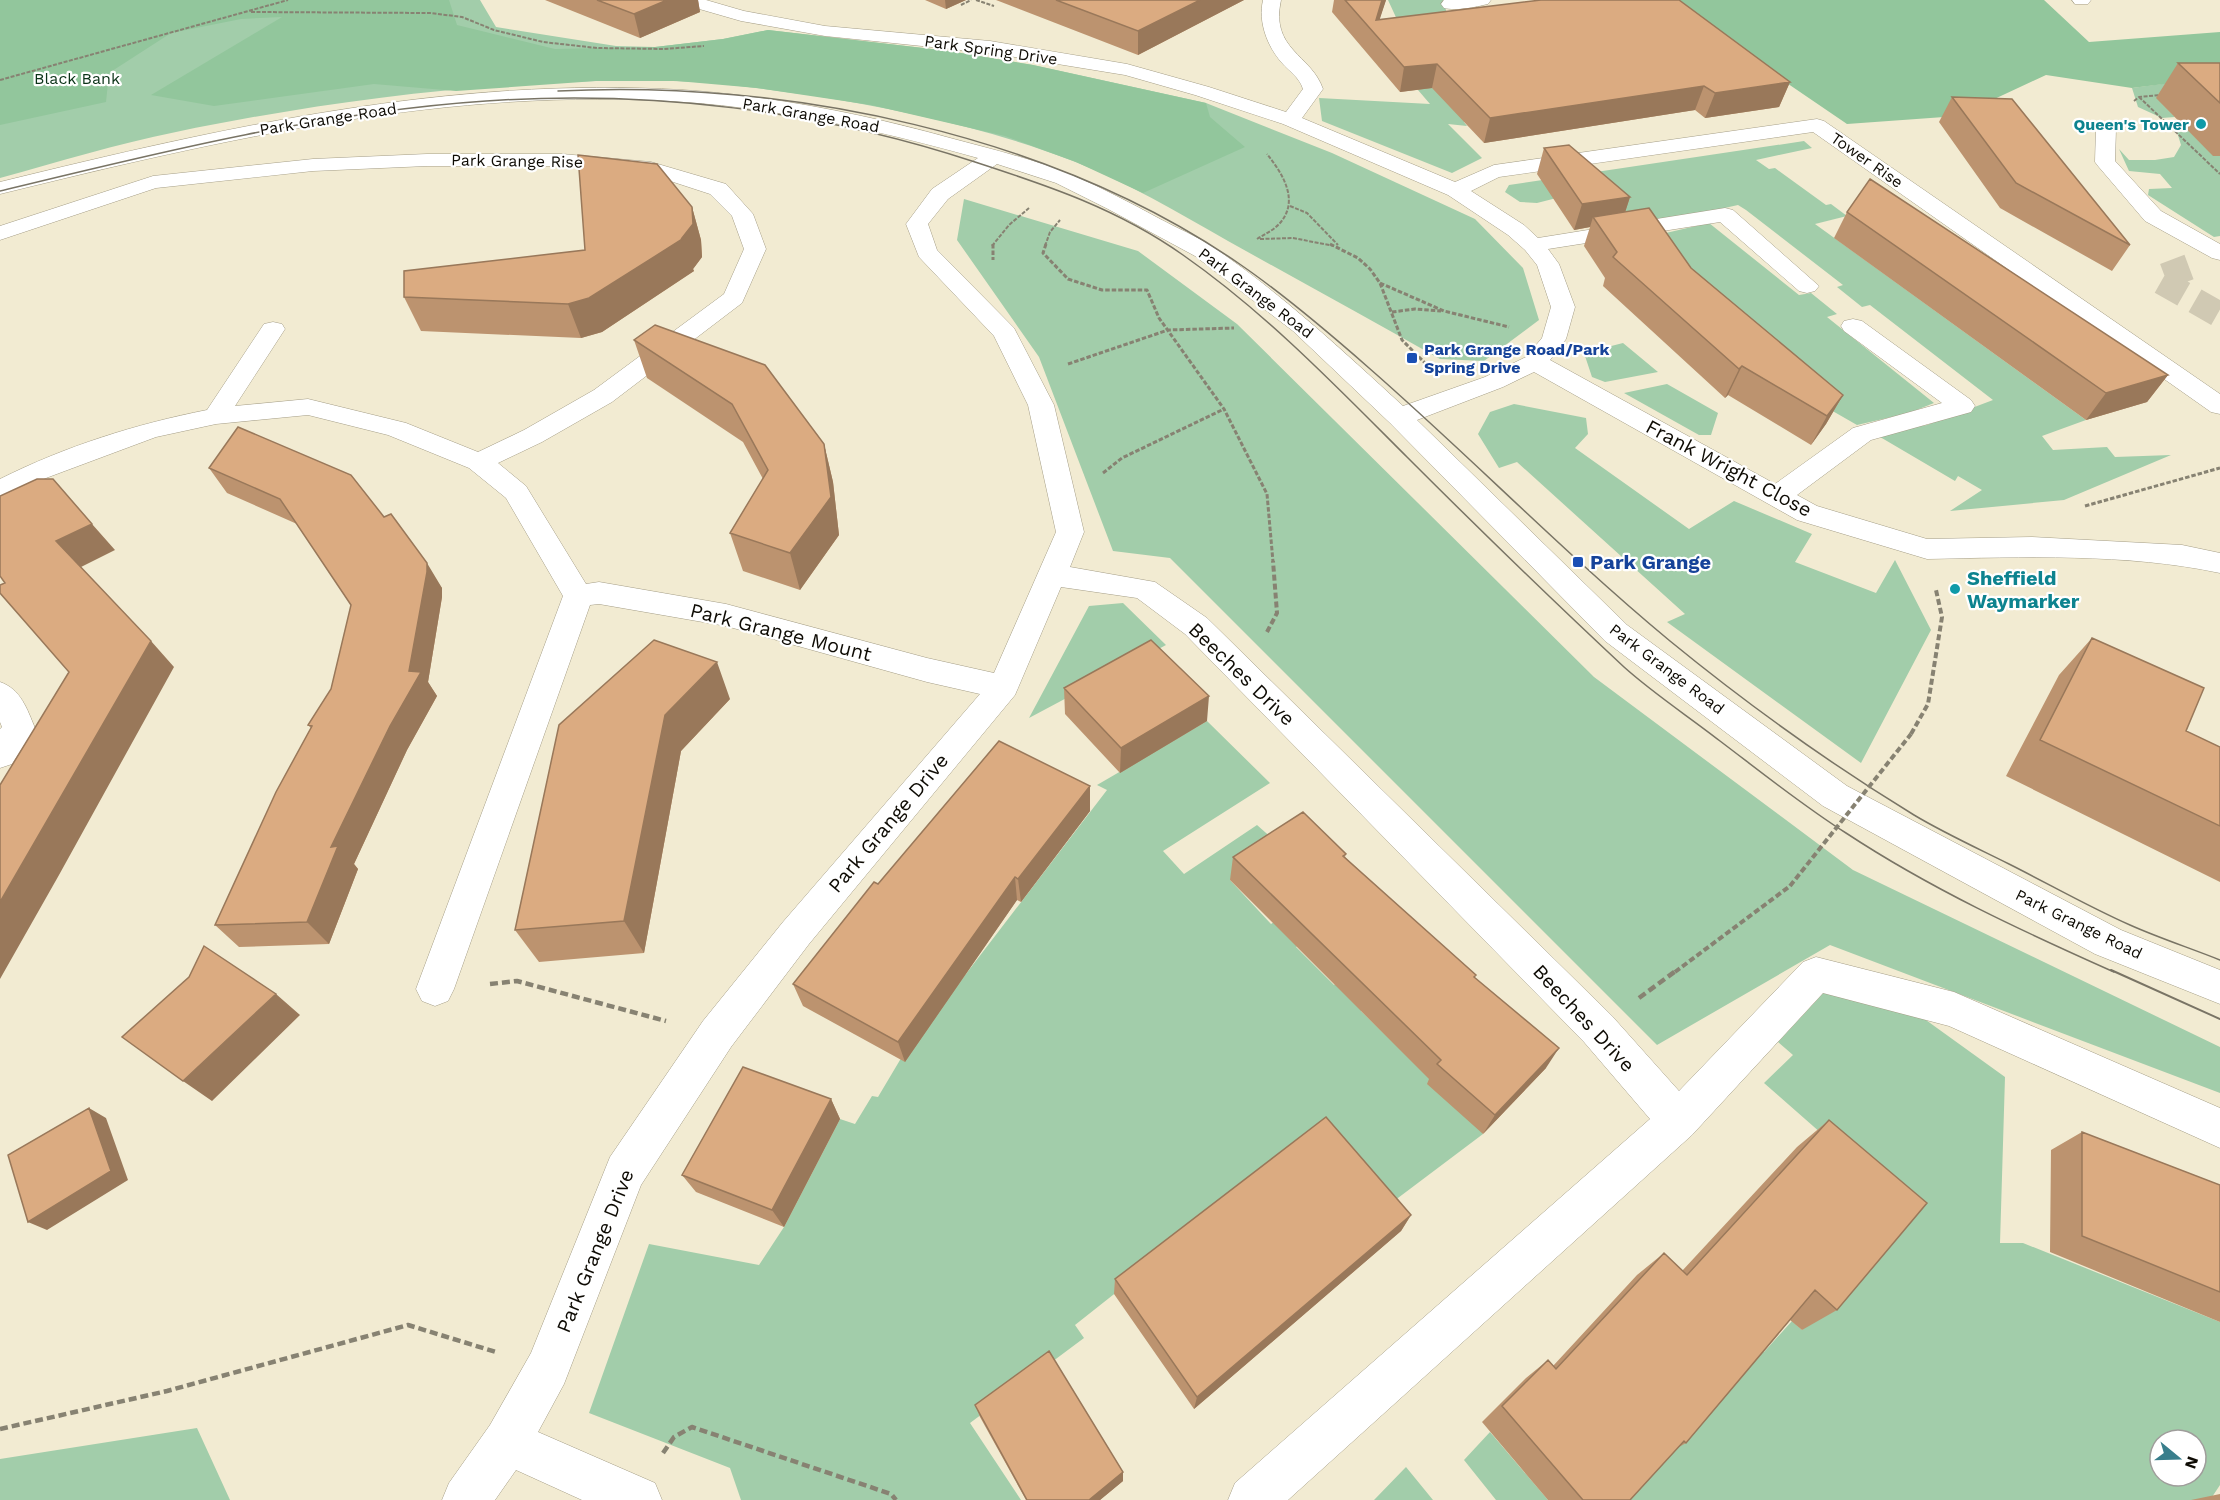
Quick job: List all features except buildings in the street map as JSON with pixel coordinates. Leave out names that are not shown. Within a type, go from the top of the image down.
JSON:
[{"type":"street","name":"Park Spring Drive","points":[[688,0],[741,16],[825,31],[990,47],[1127,70],[1290,120],[1456,190],[1515,230],[1533,246],[1548,264],[1563,307],[1554,339],[1535,362],[1494,382],[1399,417]]},
{"type":"street","points":[[1272,0],[1269,10],[1274,31],[1286,55],[1310,77],[1313,89],[1290,120]]},
{"type":"street","points":[[1450,4],[1482,0]]},
{"type":"street","name":"Park Grange Road","points":[[0,188],[172,146],[364,111],[464,99],[563,94],[684,96],[779,107],[903,131],[994,156],[1063,179],[1116,204],[1203,251],[1302,326],[1399,417],[1616,633],[1834,796],[2108,942],[2220,987]]},
{"type":"street","name":"Tower Rise","points":[[1456,190],[1494,171],[1817,125],[2220,406]]},
{"type":"street","points":[[2106,128],[2105,162],[2153,216],[2213,258]]},
{"type":"street","name":"Park Grange Drive","points":[[466,1500],[507,1442],[548,1368],[625,1172],[717,1034],[820,903],[1004,687],[1070,532],[1041,405],[1005,333],[927,252],[917,224],[940,194],[994,156]]},
{"type":"street","name":"Park Grange Rise","points":[[0,233],[153,182],[314,165],[427,160],[562,160],[651,168],[718,189],[742,214],[755,249],[734,298],[603,396],[533,436],[479,462]]},
{"type":"street","points":[[1533,246],[1725,215],[1807,286]]},
{"type":"street","points":[[1777,496],[1862,434],[1962,406],[1853,326]]},
{"type":"street","points":[[216,416],[273,329]]},
{"type":"street","name":"Frank Wright Close","points":[[1535,362],[1807,513],[1927,549],[2032,547],[2182,555],[2220,563]]},
{"type":"street","points":[[0,490],[36,472],[149,430],[216,416],[308,407],[397,429],[479,462],[516,492],[578,596],[435,988]]},
{"type":"street","name":"Beeches Drive","points":[[1052,575],[1145,589],[1196,626],[1598,1029],[1678,1121]]},
{"type":"street","name":"Park Grange Mount","points":[[578,596],[599,594],[726,615],[927,670],[1004,687]]},
{"type":"street","points":[[0,694],[9,705],[19,728],[0,755]]},
{"type":"street","points":[[1252,1500],[1678,1121],[1816,974],[1954,1010],[2220,1128]]},
{"type":"street","points":[[507,1442],[637,1499]]},
{"type":"path","points":[[0,80],[288,0]]},
{"type":"path","points":[[250,12],[430,13],[462,17],[494,30],[543,42],[597,48],[664,49],[711,46]]},
{"type":"path","points":[[2106,128],[2139,97],[2162,95]]},
{"type":"path","points":[[1221,97],[1217,107],[1251,134],[1279,169],[1287,185],[1290,206],[1281,222],[1256,240],[1279,237],[1303,238],[1340,246]]},
{"type":"path","points":[[2139,97],[2220,174]]},
{"type":"path","points":[[1290,206],[1307,213],[1340,246],[1371,269],[1380,282],[1401,339],[1427,365],[1449,371],[1470,363],[1494,382]]},
{"type":"path","points":[[1062,218],[1050,232],[1043,253],[1068,279],[1102,290],[1147,290],[1159,318],[1224,409],[1267,494],[1277,613],[1245,675]]},
{"type":"path","points":[[1380,282],[1444,311],[1554,339]]},
{"type":"path","points":[[1392,312],[1415,309],[1444,311]]},
{"type":"path","points":[[1070,364],[1168,330],[1237,328]]},
{"type":"path","points":[[1064,504],[1122,458],[1224,409]]},
{"type":"path","points":[[1598,1029],[1790,886],[1911,734],[1928,704],[1942,617],[1927,549]]},
{"type":"path","points":[[517,981],[717,1034]]},
{"type":"path","points":[[0,1429],[167,1391],[408,1325],[548,1368]]},
{"type":"path","points":[[637,1499],[674,1437],[692,1427],[891,1494],[896,1500]]},
{"type":"green space","name":"Black Bank","points":[[0,0],[480,0],[496,27],[616,46],[655,47],[723,39],[768,30],[949,51],[1033,65],[1206,103],[1332,153],[1475,219],[1523,268],[1539,320],[1484,361],[1440,359],[1152,198],[1073,161],[975,129],[909,113],[809,95],[724,84],[673,81],[549,83],[360,100],[236,120],[154,137],[0,178]]},
{"type":"green space","name":"Black Bank","points":[[0,0],[449,0],[457,25],[555,49],[655,47],[723,39],[768,30],[949,51],[1033,65],[1206,103],[1210,117],[1245,147],[1143,193],[1076,162],[1005,136],[871,105],[757,88],[677,81],[596,81],[456,91],[374,84],[214,106],[151,95],[282,17],[241,19],[171,33],[109,73],[106,102],[0,125]]},
{"type":"green space","points":[[1388,0],[1443,0],[1448,17],[1504,115],[1464,122],[1467,126],[1448,124],[1482,158],[1452,173],[1322,121],[1319,98],[1430,104],[1418,90],[1406,39]]},
{"type":"green space","points":[[1649,0],[2044,0],[2089,42],[2220,32],[2220,77],[2132,88],[2046,75],[1958,116],[1847,124],[1716,35]]},
{"type":"green space","points":[[2213,77],[2157,98],[2175,117],[2162,118],[2138,107],[2132,88]]},
{"type":"green space","points":[[2189,131],[2213,155],[2220,156],[2220,236],[2214,237],[2148,195],[2149,189],[2172,188],[2160,174],[2129,171],[2119,149],[2129,160],[2174,157],[2181,145],[2177,132]]},
{"type":"green space","points":[[1804,141],[1812,148],[1756,160],[1769,169],[1775,168],[1826,205],[1831,204],[1847,216],[1815,224],[2086,420],[2042,436],[2053,450],[2107,447],[2115,457],[2171,455],[2064,500],[1950,511],[1982,490],[1958,476],[1955,481],[1875,434],[1927,425],[1993,400],[1870,305],[1862,307],[1837,287],[1843,285],[1746,210],[1738,205],[1630,229],[1584,191],[1537,203],[1520,202],[1505,192],[1509,185]]},
{"type":"green space","points":[[964,199],[1138,251],[1237,324],[1594,677],[1853,870],[2220,1047],[2220,1093],[1830,945],[1657,1045],[1170,558],[1113,551],[1039,357],[957,240]]},
{"type":"green space","points":[[1709,223],[1799,295],[1811,293],[1837,314],[1827,317],[1934,403],[1909,413],[1857,425],[1754,366],[1640,239]]},
{"type":"green space","points":[[1623,343],[1658,372],[1605,382],[1592,377],[1584,353]]},
{"type":"green space","points":[[1667,384],[1718,413],[1711,435],[1699,435],[1624,393]]},
{"type":"green space","points":[[1514,404],[1586,418],[1588,434],[1575,448],[1689,529],[1734,501],[1812,534],[1795,562],[1876,593],[1895,560],[1931,630],[1861,763],[1667,622],[1685,614],[1517,462],[1499,468],[1478,434],[1490,412]]},
{"type":"green space","points":[[1123,603],[1166,645],[1029,718],[1089,606]]},
{"type":"green space","points":[[1207,721],[1270,783],[1163,851],[1184,874],[1257,825],[1281,846],[1230,880],[1271,924],[1339,878],[1359,899],[1296,947],[1334,985],[1398,935],[1424,959],[1361,1011],[1402,1051],[1432,1026],[1483,1134],[1382,1210],[1233,1200],[1075,1325],[1084,1338],[970,1423],[1021,1500],[741,1500],[730,1468],[589,1413],[649,1244],[759,1265],[784,1227],[840,1119],[855,1124],[872,1096],[878,1097],[900,1060],[1107,790],[1097,785]]},
{"type":"green space","points":[[1825,991],[1912,1010],[2005,1077],[2000,1243],[2023,1243],[2220,1322],[2220,1485],[2210,1500],[1613,1500],[1754,1341],[1764,1352],[1792,1321],[1802,1330],[1904,1206],[1764,1083],[1793,1055],[1778,1042]]},
{"type":"green space","points":[[197,1428],[230,1500],[0,1500],[0,1459]]},
{"type":"green space","points":[[1490,1432],[1548,1500],[1496,1500],[1464,1460]]},
{"type":"green space","points":[[1406,1467],[1433,1500],[1374,1500]]},
{"type":"tunnel","points":[[2189,267],[2157,279],[2220,315]]},
{"type":"tram line","points":[[558,91],[645,90],[734,95],[824,106],[914,124],[1002,149],[1086,181],[1167,219],[1241,265],[1307,315],[1407,402],[1631,608],[1699,664],[1789,732],[1851,775],[1937,828],[2115,918],[2220,960]]},
{"type":"tram line","points":[[0,191],[181,148],[302,124],[425,106],[548,98],[672,102],[795,117],[916,144],[1030,180],[1082,200],[1133,224],[1214,277],[1327,377],[1487,536],[1624,667],[1798,800],[1878,853],[1944,891],[2011,925],[2114,972]]},
{"type":"tram line","points":[[2111,970],[2220,1019]]},
{"type":"place","name":"Queen's Tower","points":[[2201,124]]},
{"type":"place","name":"Park Grange Road/Park Spring Drive","points":[[1412,358]]},
{"type":"place","name":"Park Grange","points":[[1578,562]]},
{"type":"place","name":"Sheffield Waymarker","points":[[1955,589]]}]
